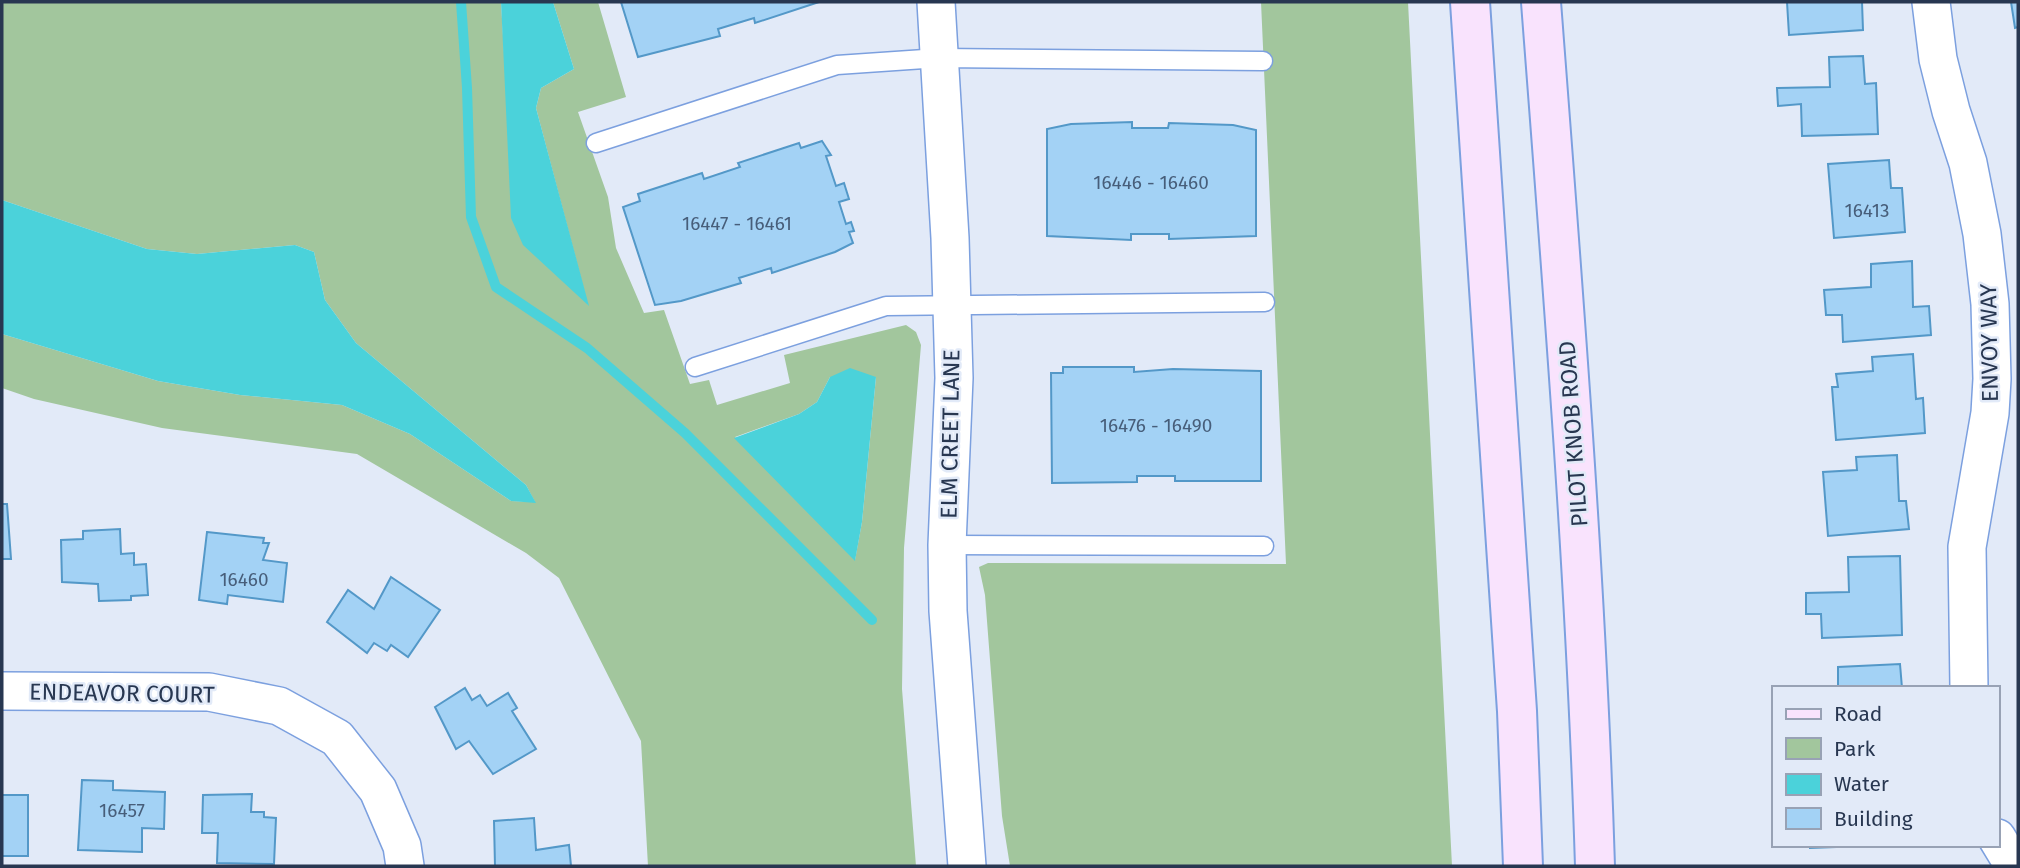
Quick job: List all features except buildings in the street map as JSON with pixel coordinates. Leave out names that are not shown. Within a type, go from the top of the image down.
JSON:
[{"type":"main road","points":[[1470,2],[1516,685],[1523,866]]},
{"type":"main road","name":"PILOT KNOB ROAD","points":[[1541,2],[1578,511],[1590,705],[1595,866]]},
{"type":"street","name":"ELM CREET LANE","points":[[936,2],[954,378],[947,545],[948,611],[967,866]]},
{"type":"street","name":"ENVOY WAY","points":[[1931,2],[1938,59],[1968,163],[1982,234],[1990,304],[1990,413],[1967,547],[1969,686]]},
{"type":"street","name":"ENDEAVOR COURT","points":[[2,691],[209,692],[279,706],[337,738],[378,790],[402,846],[405,866]]},
{"type":"lane","points":[[596,143],[837,65],[939,58],[1263,61]]},
{"type":"lane","points":[[695,367],[886,306],[1265,302]]},
{"type":"lane","points":[[947,545],[1264,546]]},
{"type":"green space","points":[[2,2],[501,2],[507,103],[588,305],[536,108],[541,88],[574,69],[553,2],[598,2],[626,97],[578,112],[608,197],[616,248],[644,313],[664,310],[690,384],[709,380],[717,405],[790,383],[784,355],[906,325],[916,332],[921,345],[904,548],[902,689],[916,866],[648,866],[641,741],[559,578],[526,553],[357,454],[162,428],[34,399],[2,388],[2,334],[158,381],[240,395],[342,405],[410,434],[511,501],[535,502],[526,485],[356,343],[325,300],[314,252],[295,245],[197,254],[147,249],[2,200]],"holes":[[[830,377],[876,377],[862,522],[855,560],[735,437],[799,414],[817,402]]]},
{"type":"green space","points":[[1261,2],[1408,2],[1452,866],[1010,866],[1002,816],[985,595],[979,567],[988,563],[1286,564]]},
{"type":"water","points":[[501,2],[553,2],[574,69],[541,88],[536,108],[589,306],[523,245],[511,218]]},
{"type":"water","points":[[2,200],[147,249],[197,254],[295,245],[314,252],[325,300],[356,343],[526,485],[536,503],[511,501],[410,434],[342,405],[240,395],[158,381],[2,334]]},
{"type":"water","points":[[850,368],[876,377],[862,522],[855,561],[734,438],[799,414],[817,402],[830,377]]},
{"type":"waterway","points":[[461,2],[471,217],[496,287],[587,348],[685,433],[872,620]]}]
